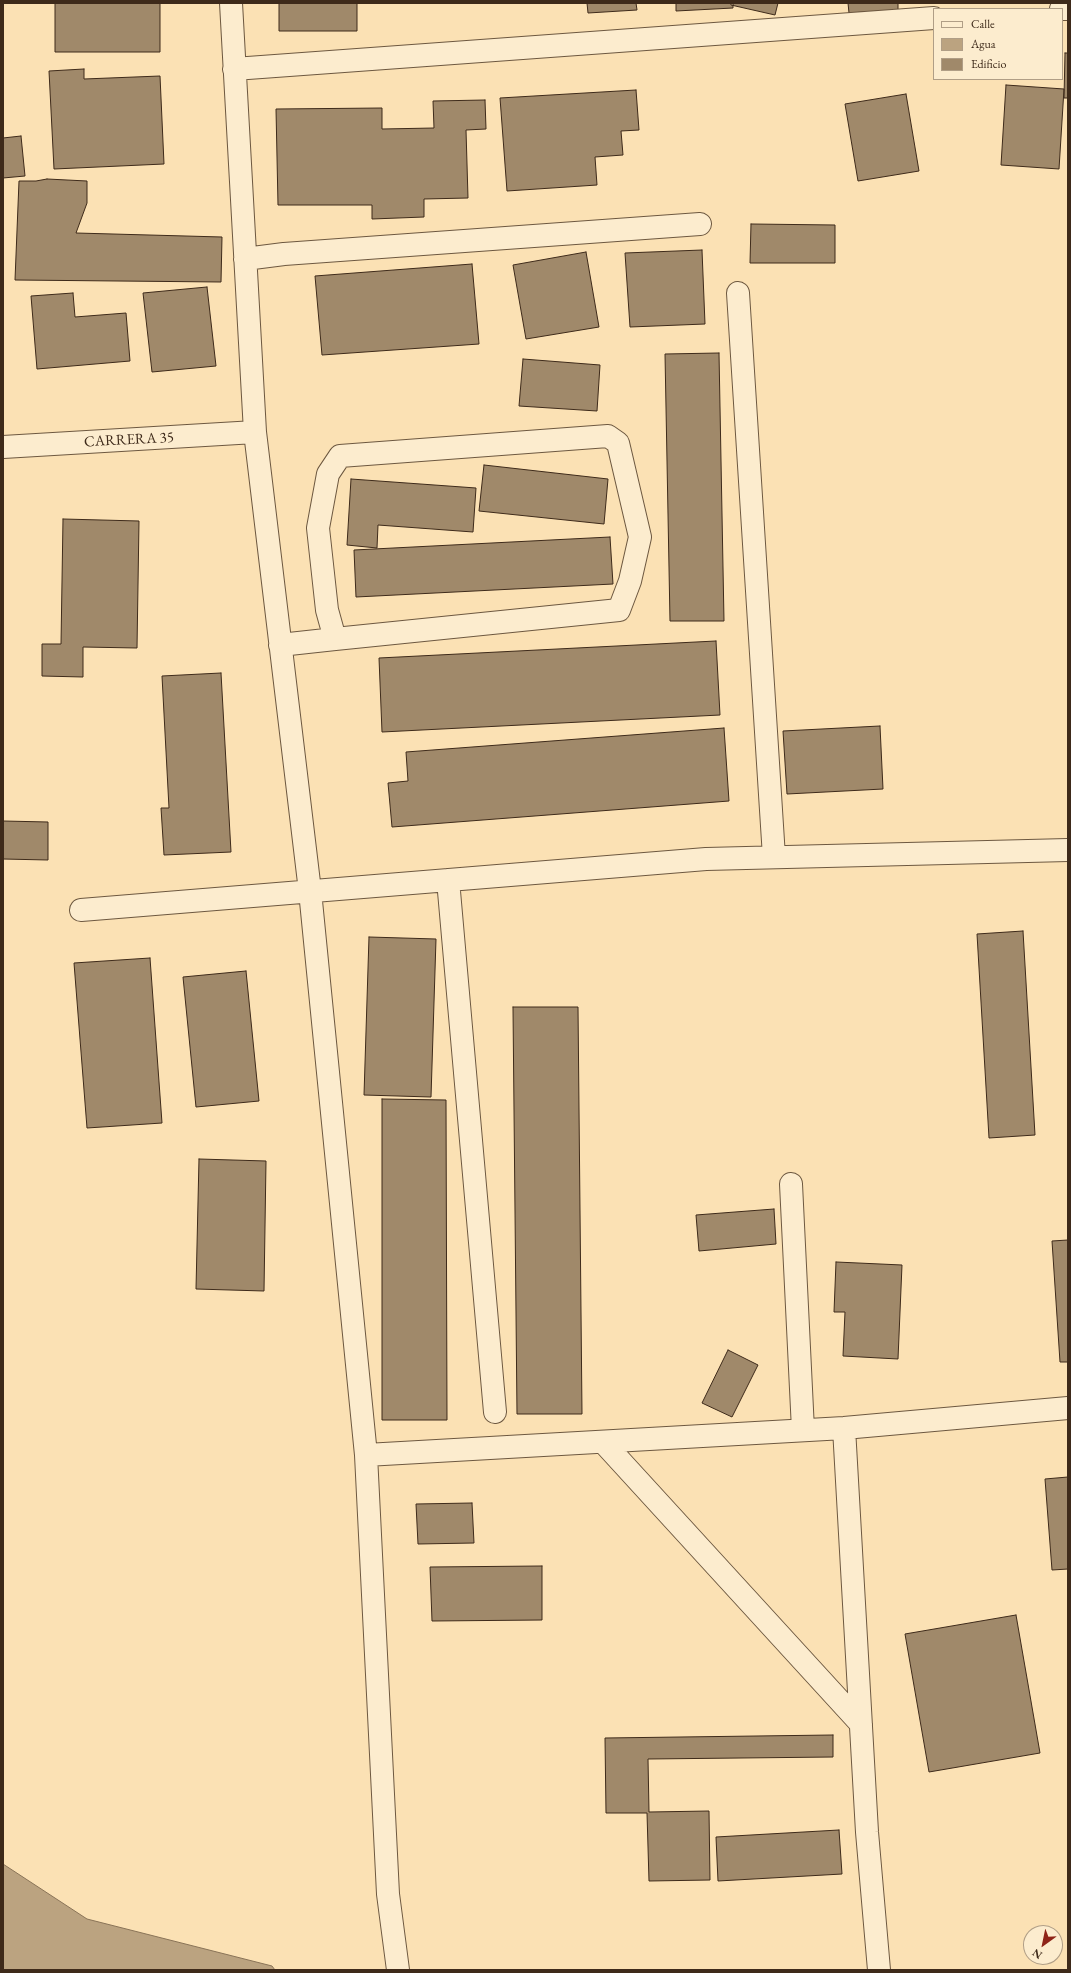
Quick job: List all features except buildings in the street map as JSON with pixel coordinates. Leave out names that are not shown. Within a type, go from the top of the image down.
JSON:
[{"type":"street","points":[[231,3],[255,432],[310,892],[366,1456],[388,1894],[398,1970]]},
{"type":"street","points":[[234,69],[933,18]]},
{"type":"street","points":[[245,259],[284,254],[700,224]]},
{"type":"street","points":[[738,293],[774,857]]},
{"type":"street","name":"CARRERA 35","points":[[3,447],[255,432]]},
{"type":"street","points":[[280,645],[619,610],[630,581],[640,537],[618,443],[608,436],[340,456],[328,474],[318,528],[326,610],[335,639]]},
{"type":"street","points":[[81,910],[706,859],[1068,850]]},
{"type":"street","points":[[448,880],[495,1412]]},
{"type":"street","points":[[791,1184],[802,1430]]},
{"type":"street","points":[[366,1456],[844,1428],[1068,1408]]},
{"type":"street","points":[[844,1428],[867,1832],[879,1970]]},
{"type":"street","points":[[603,1442],[861,1724]]},
{"type":"water","points":[[3,1864],[87,1919],[272,1966],[275,1970],[3,1970]]}]
